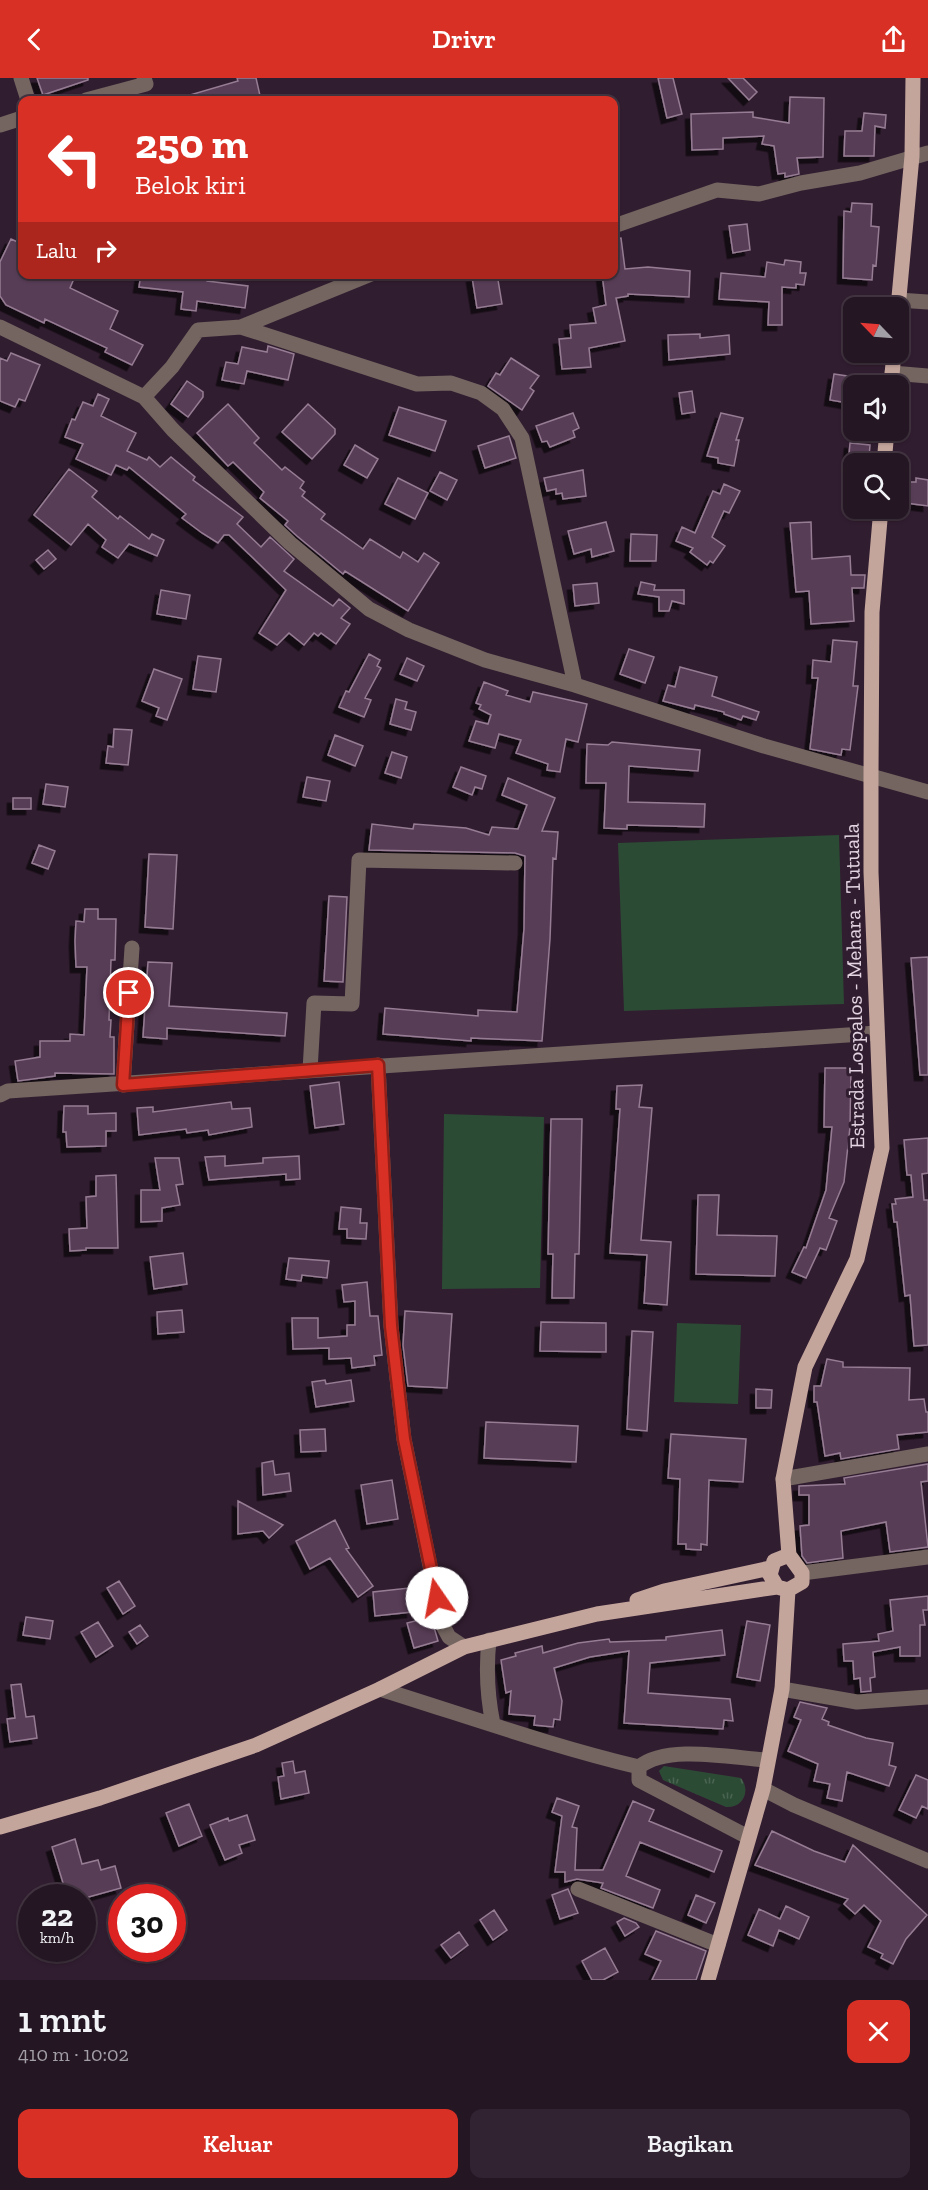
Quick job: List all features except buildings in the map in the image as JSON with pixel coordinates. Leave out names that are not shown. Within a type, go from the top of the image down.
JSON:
[{"type":"main road","points":[[899,297],[912,156],[913,78]]},
{"type":"main road","name":"Estrada Lospalos - Mehara - Tutuala","points":[[789,1555],[783,1479],[805,1367],[857,1259],[882,1148],[871,872],[872,612],[879,519]]},
{"type":"main road","points":[[0,1827],[202,1765],[380,1689],[464,1647],[597,1614],[664,1591],[770,1568],[780,1556],[789,1555],[802,1577],[783,1588],[597,1614]]},
{"type":"main road","points":[[708,1980],[763,1789],[782,1689],[783,1588],[770,1575],[770,1568]]},
{"type":"street","points":[[21,78],[27,96]]},
{"type":"street","points":[[101,96],[146,84],[144,78]]},
{"type":"street","points":[[0,125],[18,119]]},
{"type":"street","points":[[618,225],[717,190],[759,194],[801,183],[860,173],[928,153]]},
{"type":"street","points":[[144,397],[172,367],[198,330],[242,327],[358,279]]},
{"type":"street","points":[[909,303],[928,302]]},
{"type":"street","points":[[0,327],[144,397],[173,430],[291,543],[369,609],[446,646],[524,672],[575,685],[764,746],[928,792]]},
{"type":"street","points":[[242,327],[417,384],[451,383],[481,393],[503,409],[522,438],[575,685]]},
{"type":"street","points":[[909,378],[928,376]]},
{"type":"street","points":[[310,1070],[314,1003],[352,1004],[359,860],[515,863]]},
{"type":"street","points":[[123,1085],[132,948]]},
{"type":"street","points":[[4,1093],[378,1065],[878,1033]]},
{"type":"street","points":[[378,1065],[391,1326],[404,1439],[442,1624],[449,1637],[464,1647]]},
{"type":"street","points":[[783,1479],[928,1454]]},
{"type":"street","points":[[802,1577],[928,1557]]},
{"type":"street","points":[[802,1577],[928,1566]]},
{"type":"street","points":[[489,1640],[486,1664],[488,1701],[493,1724]]},
{"type":"street","points":[[380,1689],[493,1724],[566,1750],[639,1767],[657,1757],[677,1754],[767,1760]]},
{"type":"street","points":[[782,1689],[857,1702],[928,1697]]},
{"type":"street","points":[[639,1767],[639,1780],[748,1837]]},
{"type":"street","points":[[763,1789],[794,1805],[928,1861]]},
{"type":"street","points":[[578,1889],[718,1945]]},
{"type":"green space","points":[[839,835],[844,1004],[624,1011],[618,843]]},
{"type":"green space","points":[[444,1114],[544,1117],[540,1288],[442,1289]]},
{"type":"green space","points":[[677,1323],[741,1325],[738,1404],[674,1402]]},
{"type":"green space","points":[[664,1766],[741,1778],[745,1788],[744,1798],[737,1805],[726,1807],[663,1780],[659,1771]]},
{"type":"route","points":[[129,993],[123,1085],[378,1065],[391,1326],[404,1439],[437,1598]]}]
